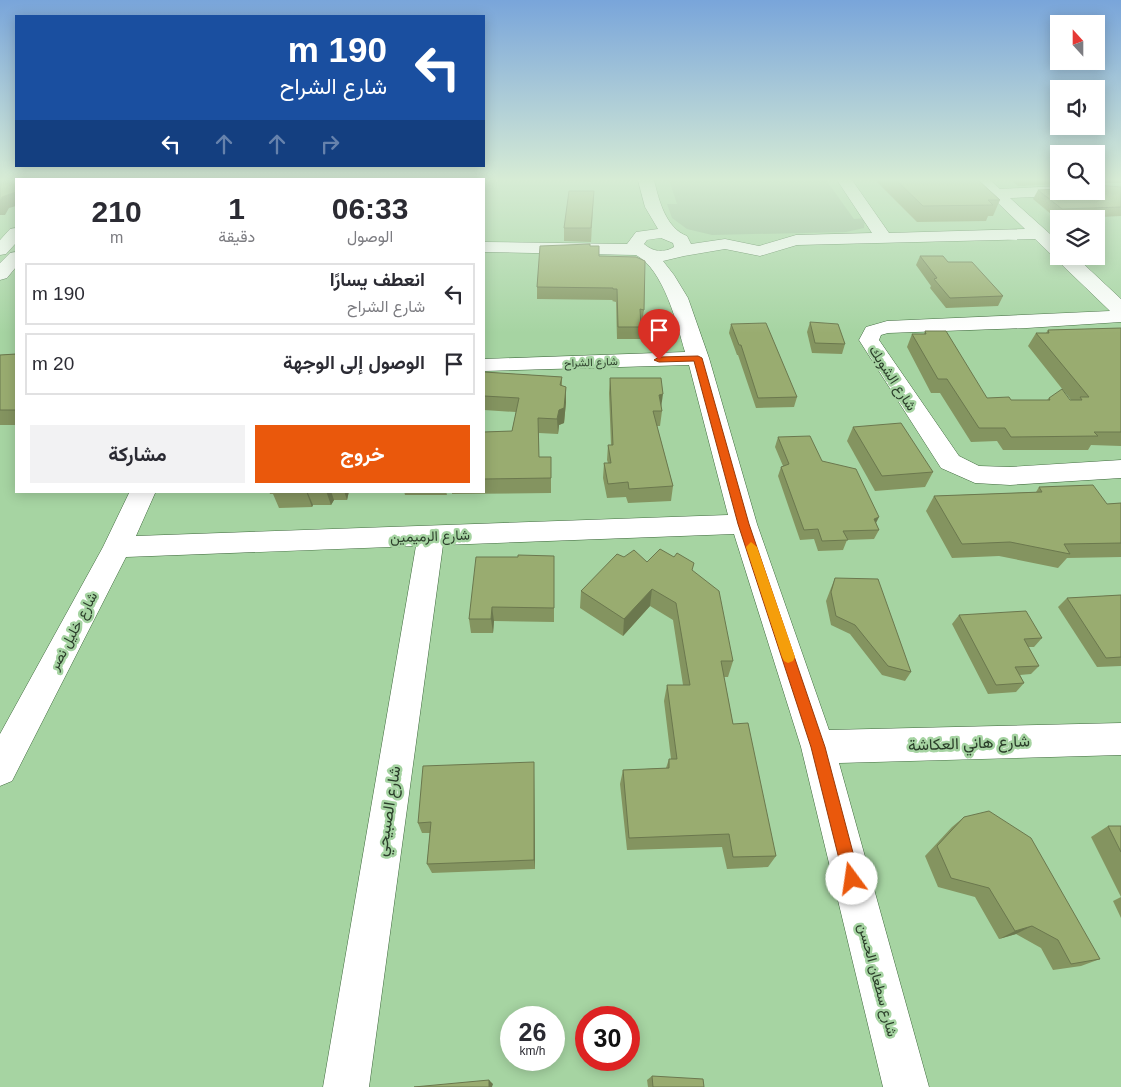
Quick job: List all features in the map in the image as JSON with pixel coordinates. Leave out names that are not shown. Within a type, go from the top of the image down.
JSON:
[{"type":"street","points":[[642,244],[646,231]]},
{"type":"street","name":"شارع سطعان الحسن","points":[[667,231],[675,244],[679,283],[678,298]]},
{"type":"street","points":[[879,231],[883,237]]},
{"type":"street","points":[[1035,231],[1050,244]]},
{"type":"street","points":[[485,247],[576,247],[642,244],[661,256],[675,244],[725,244],[760,250],[796,240],[1039,234]]},
{"type":"street","points":[[0,250],[15,235]]},
{"type":"street","name":"شارع سطعان الحسن","points":[[642,244],[678,298],[698,358],[744,524],[818,747],[906,1087]]},
{"type":"street","points":[[6,271],[15,258]]},
{"type":"street","points":[[1074,265],[1121,310]]},
{"type":"street","name":"شارع الشوبك","points":[[1121,316],[1027,322],[887,327],[873,331],[868,340],[942,452],[950,462],[962,469],[976,474],[1010,476],[1121,469]]},
{"type":"street","name":"شارع الشراح","points":[[485,365],[698,358]]},
{"type":"street","name":"شارع خليل نصر","points":[[0,769],[117,547],[142,493]]},
{"type":"street","name":"شارع الرميمين","points":[[117,547],[744,524]]},
{"type":"street","name":"شارع الصبيحي","points":[[346,1087],[431,536]]},
{"type":"street","name":"شارع هاني العكاشة","points":[[818,747],[1121,739]]},
{"type":"green space","points":[[694,231],[852,231],[846,232],[712,235]]},
{"type":"building","points":[[590,244],[590,246],[599,246],[599,256],[636,257],[645,261],[644,310],[640,309],[641,327],[618,327],[617,289],[537,287],[540,246]]},
{"type":"building","points":[[920,256],[943,256],[948,262],[972,262],[1003,296],[950,298],[934,279],[937,278]]},
{"type":"building","points":[[810,322],[838,324],[845,344],[815,343]]},
{"type":"building","points":[[766,323],[797,397],[758,398],[741,345],[739,345],[731,324]]},
{"type":"building","points":[[1121,328],[1121,432],[1094,432],[1098,436],[1011,437],[1005,428],[979,428],[947,379],[938,379],[912,334],[926,334],[925,331],[946,331],[987,398],[1009,397],[1011,400],[1050,400],[1049,398],[1062,389],[1070,400],[1082,400],[1080,397],[1089,397],[1036,333],[1049,333],[1048,330]]},
{"type":"building","points":[[15,354],[15,410],[0,410],[0,355]]},
{"type":"building","points":[[485,372],[562,377],[560,385],[566,387],[564,408],[559,410],[557,419],[538,418],[539,457],[551,457],[551,478],[485,479],[485,432],[512,431],[519,398],[485,396]]},
{"type":"building","points":[[610,378],[661,378],[663,394],[659,395],[662,411],[653,411],[673,486],[629,489],[628,482],[608,484],[604,463],[611,463],[608,445],[613,445]]},
{"type":"building","points":[[901,423],[933,472],[882,476],[853,427]]},
{"type":"building","points":[[810,436],[822,461],[856,469],[879,517],[874,519],[879,530],[843,531],[848,540],[822,541],[818,529],[804,530],[781,467],[789,464],[778,437]]},
{"type":"building","points":[[1093,485],[1107,504],[1121,503],[1121,543],[1064,544],[1070,554],[1010,542],[962,544],[934,496],[1042,492],[1039,487]]},
{"type":"building","points":[[660,549],[674,557],[677,553],[694,563],[692,570],[719,591],[733,661],[721,661],[733,724],[748,723],[776,856],[733,857],[729,834],[629,838],[623,770],[669,768],[669,759],[677,759],[667,685],[690,685],[676,603],[652,589],[624,619],[581,591],[617,554],[624,557],[634,550],[647,562]]},
{"type":"building","points":[[518,555],[554,556],[554,608],[492,607],[491,619],[469,619],[476,557],[518,557]]},
{"type":"building","points":[[835,578],[878,579],[911,672],[888,666],[855,625],[836,616],[831,592]]},
{"type":"building","points":[[1121,595],[1121,657],[1106,658],[1067,598]]},
{"type":"building","points":[[1026,611],[1042,638],[1024,639],[1039,666],[1015,667],[1024,683],[996,685],[959,615]]},
{"type":"building","points":[[534,762],[534,860],[427,864],[431,822],[418,823],[423,766]]},
{"type":"building","points":[[989,811],[1031,838],[1100,959],[1071,964],[1058,940],[1032,926],[1015,931],[989,888],[951,878],[937,846],[964,817]]},
{"type":"building","points":[[1108,826],[1121,826],[1121,852]]},
{"type":"building","points":[[652,1076],[703,1079],[704,1087],[653,1087]]},
{"type":"building","points":[[489,1080],[489,1087],[414,1087]]},
{"type":"slow traffic","points":[[751,547],[788,657]]},
{"type":"route","points":[[659,360],[698,358],[744,524],[818,747],[852,879]]}]
